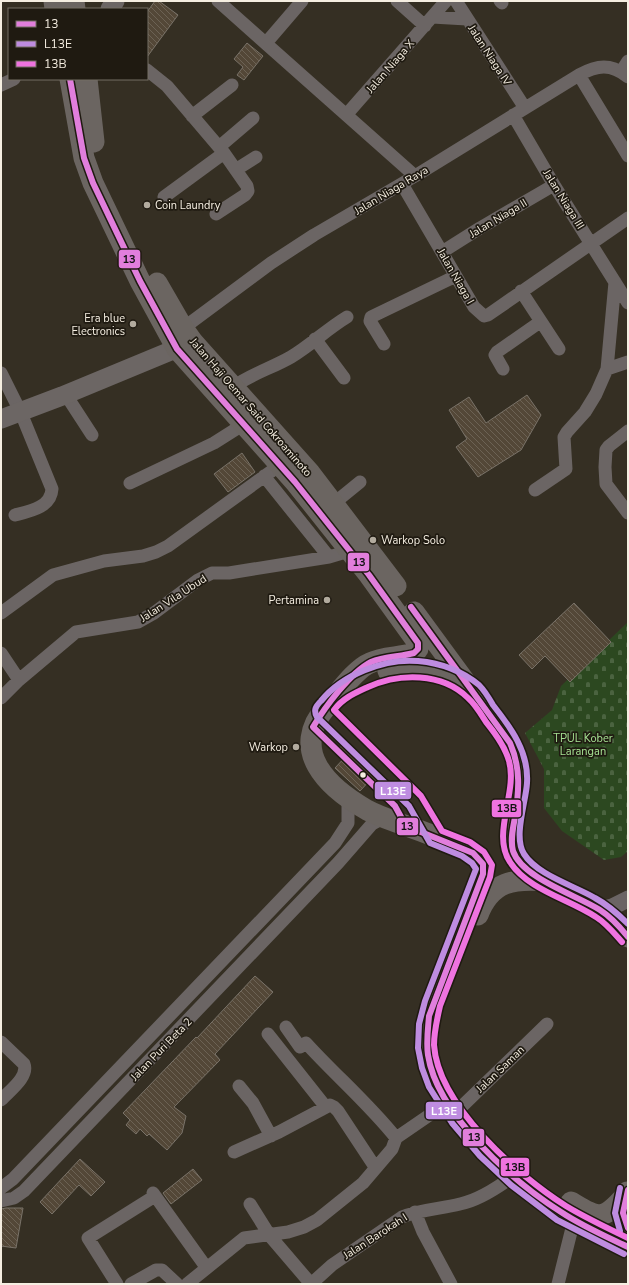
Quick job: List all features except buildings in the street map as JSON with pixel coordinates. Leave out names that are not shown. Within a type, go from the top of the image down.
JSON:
[{"type":"main road","name":"Jalan Haji Oemar Said Cokroaminoto","points":[[78,80],[101,168],[153,276],[181,339],[244,424],[272,471],[358,549]]},
{"type":"main road","name":"Jalan Haji Oemar Said Cokroaminoto","points":[[181,339],[233,387],[310,474],[334,504],[358,549],[423,636],[474,692],[510,743],[517,758],[519,777],[512,838],[514,852],[522,864],[547,882],[600,910],[611,918],[628,937]]},
{"type":"main road","points":[[1,419],[21,413],[66,395],[181,339]]},
{"type":"main road","points":[[423,636],[416,652],[368,664],[338,693],[315,723],[311,730],[310,744],[318,767],[331,783],[348,797],[383,818],[469,851],[482,862],[484,870],[429,1016],[426,1037],[428,1055],[436,1084],[450,1109],[512,1177],[574,1220],[628,1247]]},
{"type":"main road","points":[[338,693],[382,673],[411,668],[442,673],[458,681],[474,692]]},
{"type":"main road","points":[[436,1084],[434,1049],[440,1016],[448,990],[482,905],[493,891],[508,883],[521,880],[547,882]]},
{"type":"main road","points":[[477,1140],[535,1179],[592,1214],[602,1215],[607,1213],[627,1193]]},
{"type":"main road","points":[[627,1193],[623,1216],[628,1228]]},
{"type":"street","points":[[218,1],[415,176]]},
{"type":"street","points":[[266,43],[302,1]]},
{"type":"street","points":[[397,1],[428,21],[467,19]]},
{"type":"street","name":"Jalan Niaga X","points":[[347,114],[446,1]]},
{"type":"street","name":"Jalan Niaga IV","points":[[456,1],[525,108]]},
{"type":"street","name":"Jalan Niaga Raya","points":[[181,339],[215,304],[277,259],[314,235],[402,184],[579,75],[599,66],[626,70]]},
{"type":"street","points":[[148,71],[167,86],[222,150],[237,169],[247,186],[248,191],[216,214]]},
{"type":"street","points":[[579,75],[628,156]]},
{"type":"street","points":[[1,85],[12,80]]},
{"type":"street","points":[[192,116],[232,85]]},
{"type":"street","name":"Jalan Niaga III","points":[[513,115],[554,185],[628,303]]},
{"type":"street","points":[[164,197],[222,150],[253,118]]},
{"type":"street","points":[[237,169],[256,157]]},
{"type":"street","name":"Jalan Niaga I","points":[[402,184],[474,307],[484,316],[488,316],[521,291],[628,218]]},
{"type":"street","name":"Jalan Niaga II","points":[[442,252],[554,185]]},
{"type":"street","points":[[384,344],[370,321],[371,317],[456,276]]},
{"type":"street","points":[[535,490],[566,469],[564,437],[585,412],[596,394],[607,369],[615,282]]},
{"type":"street","points":[[521,291],[559,349]]},
{"type":"street","points":[[233,387],[246,378],[291,357],[347,317]]},
{"type":"street","points":[[503,370],[496,359],[495,355],[497,352],[540,322]]},
{"type":"street","points":[[315,339],[344,378]]},
{"type":"street","points":[[607,369],[628,362]]},
{"type":"street","points":[[1,373],[21,413],[52,489],[52,497],[47,503],[15,515]]},
{"type":"street","points":[[66,395],[92,435]]},
{"type":"street","points":[[130,483],[214,443],[244,424]]},
{"type":"street","points":[[628,431],[606,450],[605,467],[606,484],[628,514]]},
{"type":"street","points":[[1,613],[53,576],[104,561],[142,556],[168,546],[272,471],[329,557]]},
{"type":"street","points":[[334,504],[360,482]]},
{"type":"street","name":"Jalan Vila Ubud","points":[[1,698],[19,680],[76,632],[138,622],[154,613],[198,580],[212,573],[229,573],[329,557],[358,549]]},
{"type":"street","points":[[1,653],[19,680]]},
{"type":"street","name":"Jalan Puri Beta 2","points":[[1,1188],[13,1180],[335,843],[348,823],[348,797]]},
{"type":"street","name":"Jalan Puri Beta 2","points":[[1,1201],[14,1198],[24,1191],[224,983],[348,852],[372,824],[383,818]]},
{"type":"street","points":[[335,843],[348,852]]},
{"type":"street","points":[[302,878],[315,887]]},
{"type":"street","points":[[600,910],[612,907],[628,899]]},
{"type":"street","points":[[212,972],[224,983]]},
{"type":"street","name":"Jalan Saman","points":[[396,1138],[450,1109],[547,1024]]},
{"type":"street","points":[[187,1284],[206,1267],[244,1238],[258,1235],[270,1236],[304,1227],[317,1220],[363,1183],[375,1167],[392,1149],[396,1138],[382,1121],[306,1043],[300,1047],[286,1027]]},
{"type":"street","points":[[268,1034],[325,1106]]},
{"type":"street","points":[[1,1042],[24,1064],[26,1071],[1,1100]]},
{"type":"street","points":[[239,1086],[253,1102],[271,1136]]},
{"type":"street","points":[[234,1152],[271,1136],[325,1106],[334,1107],[338,1111],[375,1167]]},
{"type":"street","name":"Jalan Barokah I","points":[[311,1284],[332,1265],[402,1217],[415,1212],[474,1200],[512,1177]]},
{"type":"street","points":[[13,1180],[24,1191]]},
{"type":"street","points":[[117,1284],[88,1238],[154,1194],[206,1267]]},
{"type":"street","points":[[250,1204],[270,1236],[311,1284]]},
{"type":"street","points":[[415,1212],[423,1232],[451,1284]]},
{"type":"street","points":[[558,1284],[574,1220]]},
{"type":"street","points":[[131,1284],[156,1270],[162,1270],[177,1284]]},
{"type":"green space","name":"TPUL Kober Larangan","points":[[628,622],[628,851],[621,857],[604,860],[562,831],[544,808],[544,769],[525,733],[552,710],[561,686]]},
{"type":"transit line","name":"13","points":[[70,80],[84,158],[93,183],[140,281],[177,349],[295,482],[369,575],[418,643],[418,649],[414,653],[376,660],[363,667],[339,691],[313,727],[395,806],[406,826],[473,853],[483,864],[483,874],[429,1016],[427,1050],[434,1077],[446,1100],[461,1122],[480,1144],[521,1183],[569,1217],[628,1247]]},
{"type":"transit line","name":"13","points":[[411,607],[510,743],[514,752],[518,780],[512,843],[513,851],[518,861],[538,878],[600,910],[615,922],[628,937]]},
{"type":"transit line","name":"L13E","points":[[624,1254],[557,1220],[511,1185],[480,1156],[452,1123],[429,1087],[422,1068],[418,1048],[419,1024],[425,1001],[476,869],[472,863],[462,856],[430,843],[409,806],[317,717],[315,710],[318,705],[340,683],[365,670],[391,662],[418,661],[434,664],[450,668],[472,680],[483,689],[518,741],[525,761],[527,783],[520,829],[521,847],[524,854],[538,868],[600,901],[613,910],[628,924]]},
{"type":"transit line","name":"13B","points":[[622,942],[600,919],[538,887],[518,872],[510,862],[505,851],[503,839],[510,786],[511,773],[509,761],[505,750],[478,709],[471,700],[458,689],[433,679],[406,677],[393,679],[380,682],[354,694],[341,702],[334,710],[421,796],[442,831],[470,842],[484,852],[492,865],[490,877],[440,1006],[437,1021],[434,1045],[439,1068],[450,1091],[465,1114],[484,1137],[504,1158],[526,1177],[566,1206],[628,1238]]},
{"type":"transit line","name":"L13E","points":[[620,1188],[615,1213],[620,1231]]},
{"type":"transit line","name":"13","points":[[628,1190],[623,1213],[628,1228]]},
{"type":"place","name":"Coin Laundry","points":[[147,205]]},
{"type":"place","name":"Era blue Electronics","points":[[133,324]]},
{"type":"place","name":"Warkop Solo","points":[[373,540]]},
{"type":"place","name":"Pertamina","points":[[327,600]]},
{"type":"place","name":"Warkop","points":[[296,747]]}]
